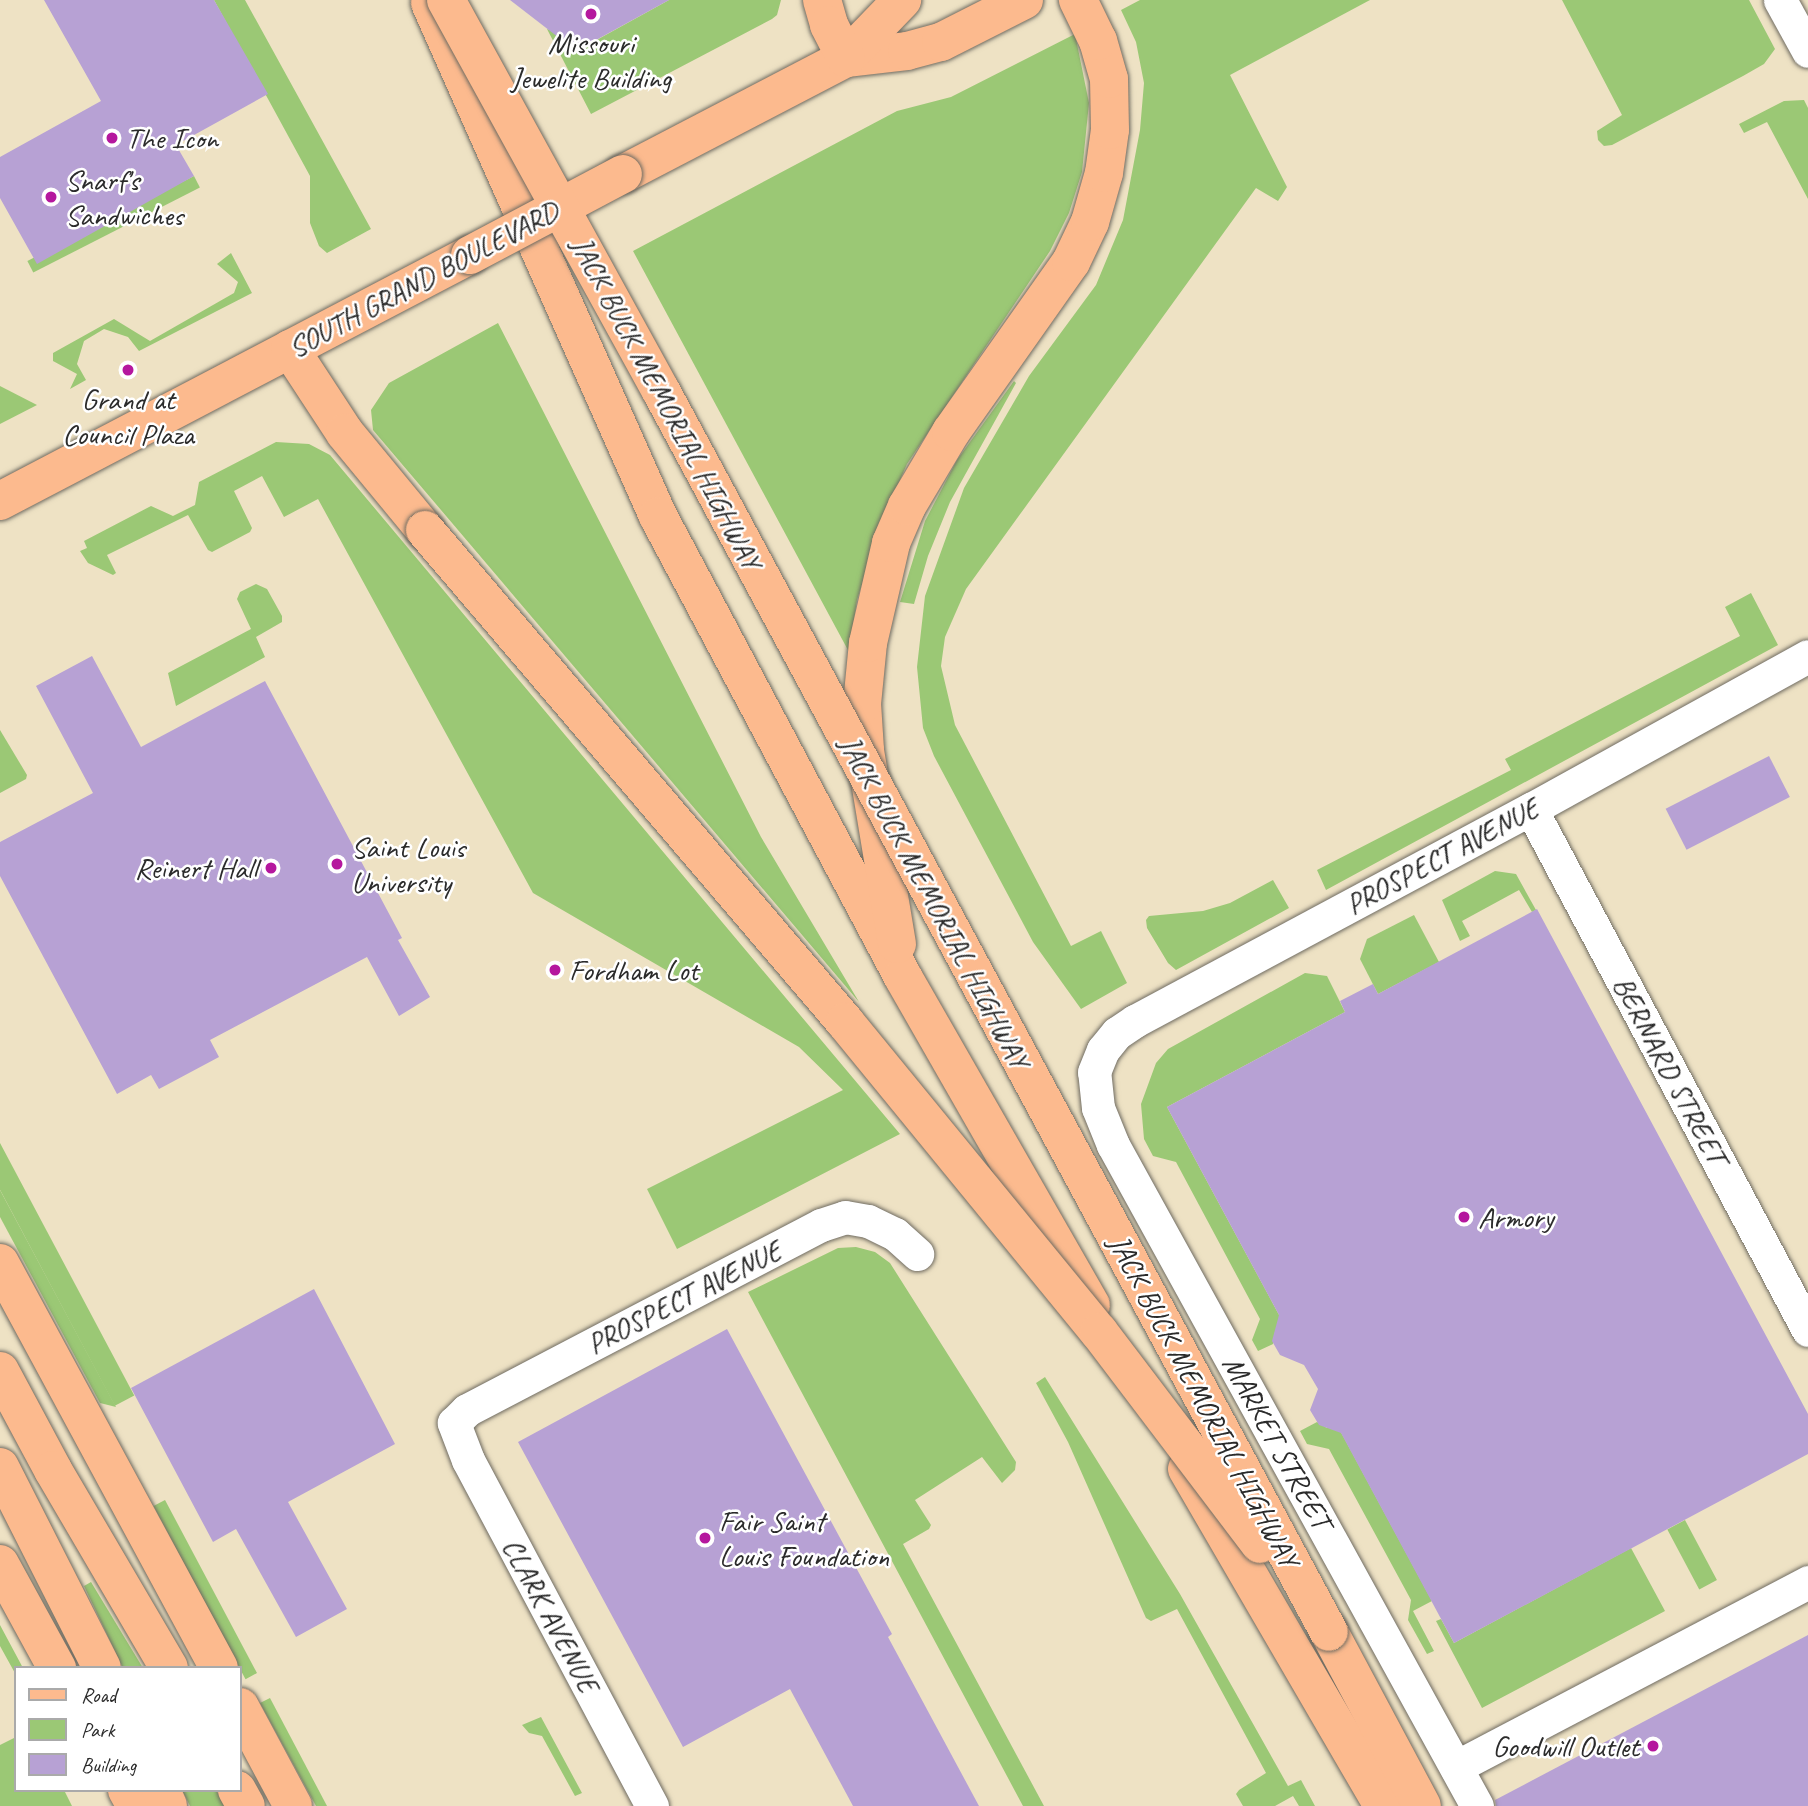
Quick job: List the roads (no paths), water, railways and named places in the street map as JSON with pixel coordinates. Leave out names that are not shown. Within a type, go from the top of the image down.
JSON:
[{"type":"main road","name":"JACK BUCK MEMORIAL HIGHWAY","points":[[428,0],[658,516],[903,977],[1383,1806]]},
{"type":"main road","name":"JACK BUCK MEMORIAL HIGHWAY","points":[[446,0],[623,320],[1422,1806]]},
{"type":"main road","points":[[822,0],[829,24],[846,58]]},
{"type":"main road","name":"SOUTH GRAND BOULEVARD","points":[[0,501],[846,58],[902,0]]},
{"type":"main road","points":[[903,977],[865,750],[862,704],[868,643],[891,543],[907,506],[951,432],[1071,262],[1090,222],[1104,173],[1110,130],[1109,79],[1098,41],[1078,0]]},
{"type":"main road","name":"SOUTH GRAND BOULEVARD","points":[[846,58],[907,51],[941,42],[1019,3]]},
{"type":"main road","points":[[290,349],[345,433],[845,1022],[1099,1332],[1328,1632]]},
{"type":"main road","points":[[0,1264],[218,1666]]},
{"type":"main road","points":[[0,1371],[53,1470],[168,1666]]},
{"type":"main road","points":[[0,1467],[101,1666]]},
{"type":"main road","points":[[0,1564],[56,1666]]},
{"type":"main road","points":[[242,1711],[293,1806]]},
{"type":"street","points":[[1780,0],[1808,51]]},
{"type":"street","name":"PROSPECT AVENUE","points":[[1094,1072],[1103,1050],[1117,1033],[1135,1021],[1531,809],[1808,656]]},
{"type":"street","name":"BERNARD STREET","points":[[1531,809],[1808,1330]]},
{"type":"street","name":"MARKET STREET","points":[[1094,1072],[1098,1108],[1112,1145],[1478,1806]]},
{"type":"street","name":"PROSPECT AVENUE","points":[[454,1423],[467,1409],[821,1226],[845,1217],[868,1222],[895,1234],[917,1254]]},
{"type":"street","name":"CLARK AVENUE","points":[[454,1423],[468,1460],[652,1806]]},
{"type":"street","points":[[1456,1767],[1808,1583]]},
{"type":"place","name":"Missouri Jewelite Building","points":[[591,14]]},
{"type":"place","name":"The Icon","points":[[112,138]]},
{"type":"place","name":"Snarf's Sandwiches","points":[[51,197]]},
{"type":"place","name":"Grand at Council Plaza","points":[[128,370]]},
{"type":"place","name":"Saint Louis University","points":[[337,864]]},
{"type":"place","name":"Reinert Hall","points":[[271,868]]},
{"type":"place","name":"Fordham Lot","points":[[555,970]]},
{"type":"place","name":"Armory","points":[[1464,1217]]},
{"type":"place","name":"Fair Saint Louis Foundation","points":[[705,1538]]},
{"type":"place","name":"Goodwill Outlet","points":[[1653,1746]]}]
